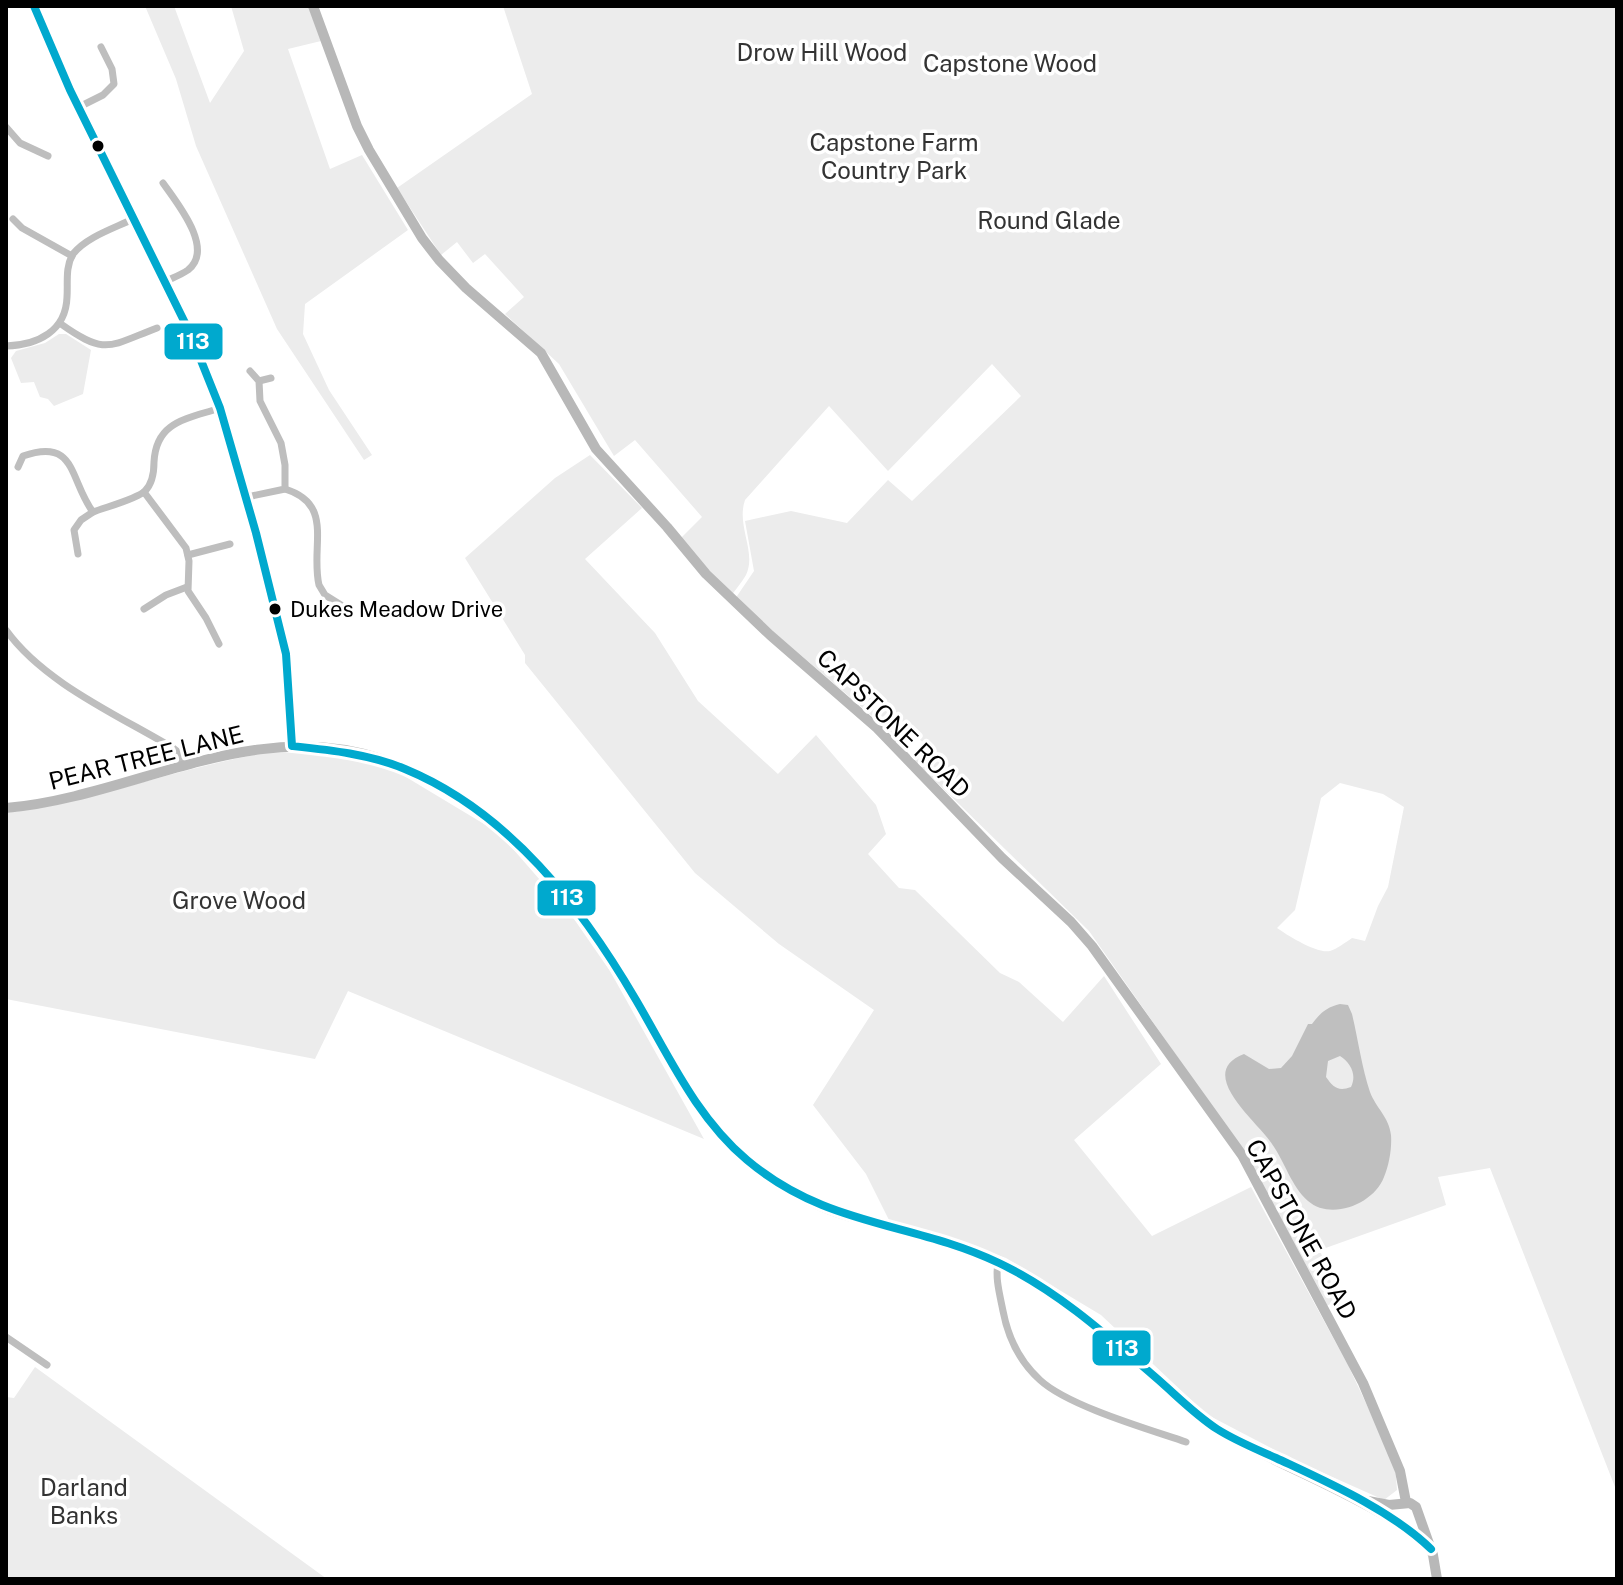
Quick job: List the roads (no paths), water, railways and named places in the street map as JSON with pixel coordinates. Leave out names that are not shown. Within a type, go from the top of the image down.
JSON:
[{"type":"street","points":[[34,6],[79,107],[190,333],[220,408],[247,497],[286,654],[292,746]]},
{"type":"street","name":"CAPSTONE ROAD","points":[[313,6],[357,126],[422,238],[439,260],[466,288],[541,353],[596,449],[706,574],[877,728],[1092,946],[1242,1155],[1363,1383],[1400,1471],[1402,1504]]},
{"type":"street","points":[[79,107],[103,95],[114,84],[114,74],[101,47]]},
{"type":"street","points":[[6,127],[20,143],[48,156]]},
{"type":"street","points":[[163,183],[191,228],[199,248],[197,258],[189,269],[164,282]]},
{"type":"street","points":[[13,219],[22,228],[72,256]]},
{"type":"street","points":[[6,346],[38,339],[61,324],[66,312],[67,276],[72,256],[82,246],[133,219]]},
{"type":"street","points":[[61,324],[85,340],[102,346],[157,328]]},
{"type":"street","points":[[250,371],[259,381],[260,401],[283,449],[285,489]]},
{"type":"street","points":[[259,381],[271,378]]},
{"type":"street","points":[[78,554],[74,530],[81,520],[93,512],[144,492],[153,477],[156,447],[161,434],[179,422],[220,408]]},
{"type":"street","points":[[18,467],[23,456],[44,450],[61,454],[93,512]]},
{"type":"street","points":[[247,497],[285,489],[303,497],[314,509],[319,585],[325,595],[341,605]]},
{"type":"street","points":[[144,492],[179,535],[188,555],[187,587],[219,644]]},
{"type":"street","points":[[188,555],[230,544]]},
{"type":"street","points":[[144,609],[187,587]]},
{"type":"street","points":[[6,630],[16,644],[48,672],[173,748],[183,764]]},
{"type":"street","name":"PEAR TREE LANE","points":[[6,808],[81,795],[183,764],[239,751],[292,746],[354,753],[426,777],[511,835],[547,870],[611,959],[708,1118],[739,1153],[764,1174],[823,1208],[948,1242],[1034,1282],[1075,1309],[1219,1430],[1354,1497],[1402,1526]]},
{"type":"street","points":[[998,1263],[996,1274],[1007,1334],[1030,1371],[1042,1383],[1091,1407],[1186,1442]]},
{"type":"street","points":[[6,1337],[47,1365]]},
{"type":"street","name":"PEAR TREE LANE","points":[[1354,1497],[1378,1504],[1402,1504]]},
{"type":"street","points":[[1431,1549],[1394,1517],[1402,1504],[1416,1507],[1431,1549],[1437,1579]]},
{"type":"street","points":[[1402,1526],[1414,1525],[1418,1518]]},
{"type":"place","name":"Dukes Meadow Drive","points":[[275,609]]},
{"type":"park label","name":"Drow Hill Wood","points":[[822,52]]},
{"type":"park label","name":"Capstone Wood","points":[[1010,63]]},
{"type":"park label","name":"Capstone Farm Country Park","points":[[894,156]]},
{"type":"park label","name":"Round Glade","points":[[1049,220]]},
{"type":"park label","name":"Grove Wood","points":[[239,900]]},
{"type":"park label","name":"Darland Banks","points":[[84,1501]]}]
